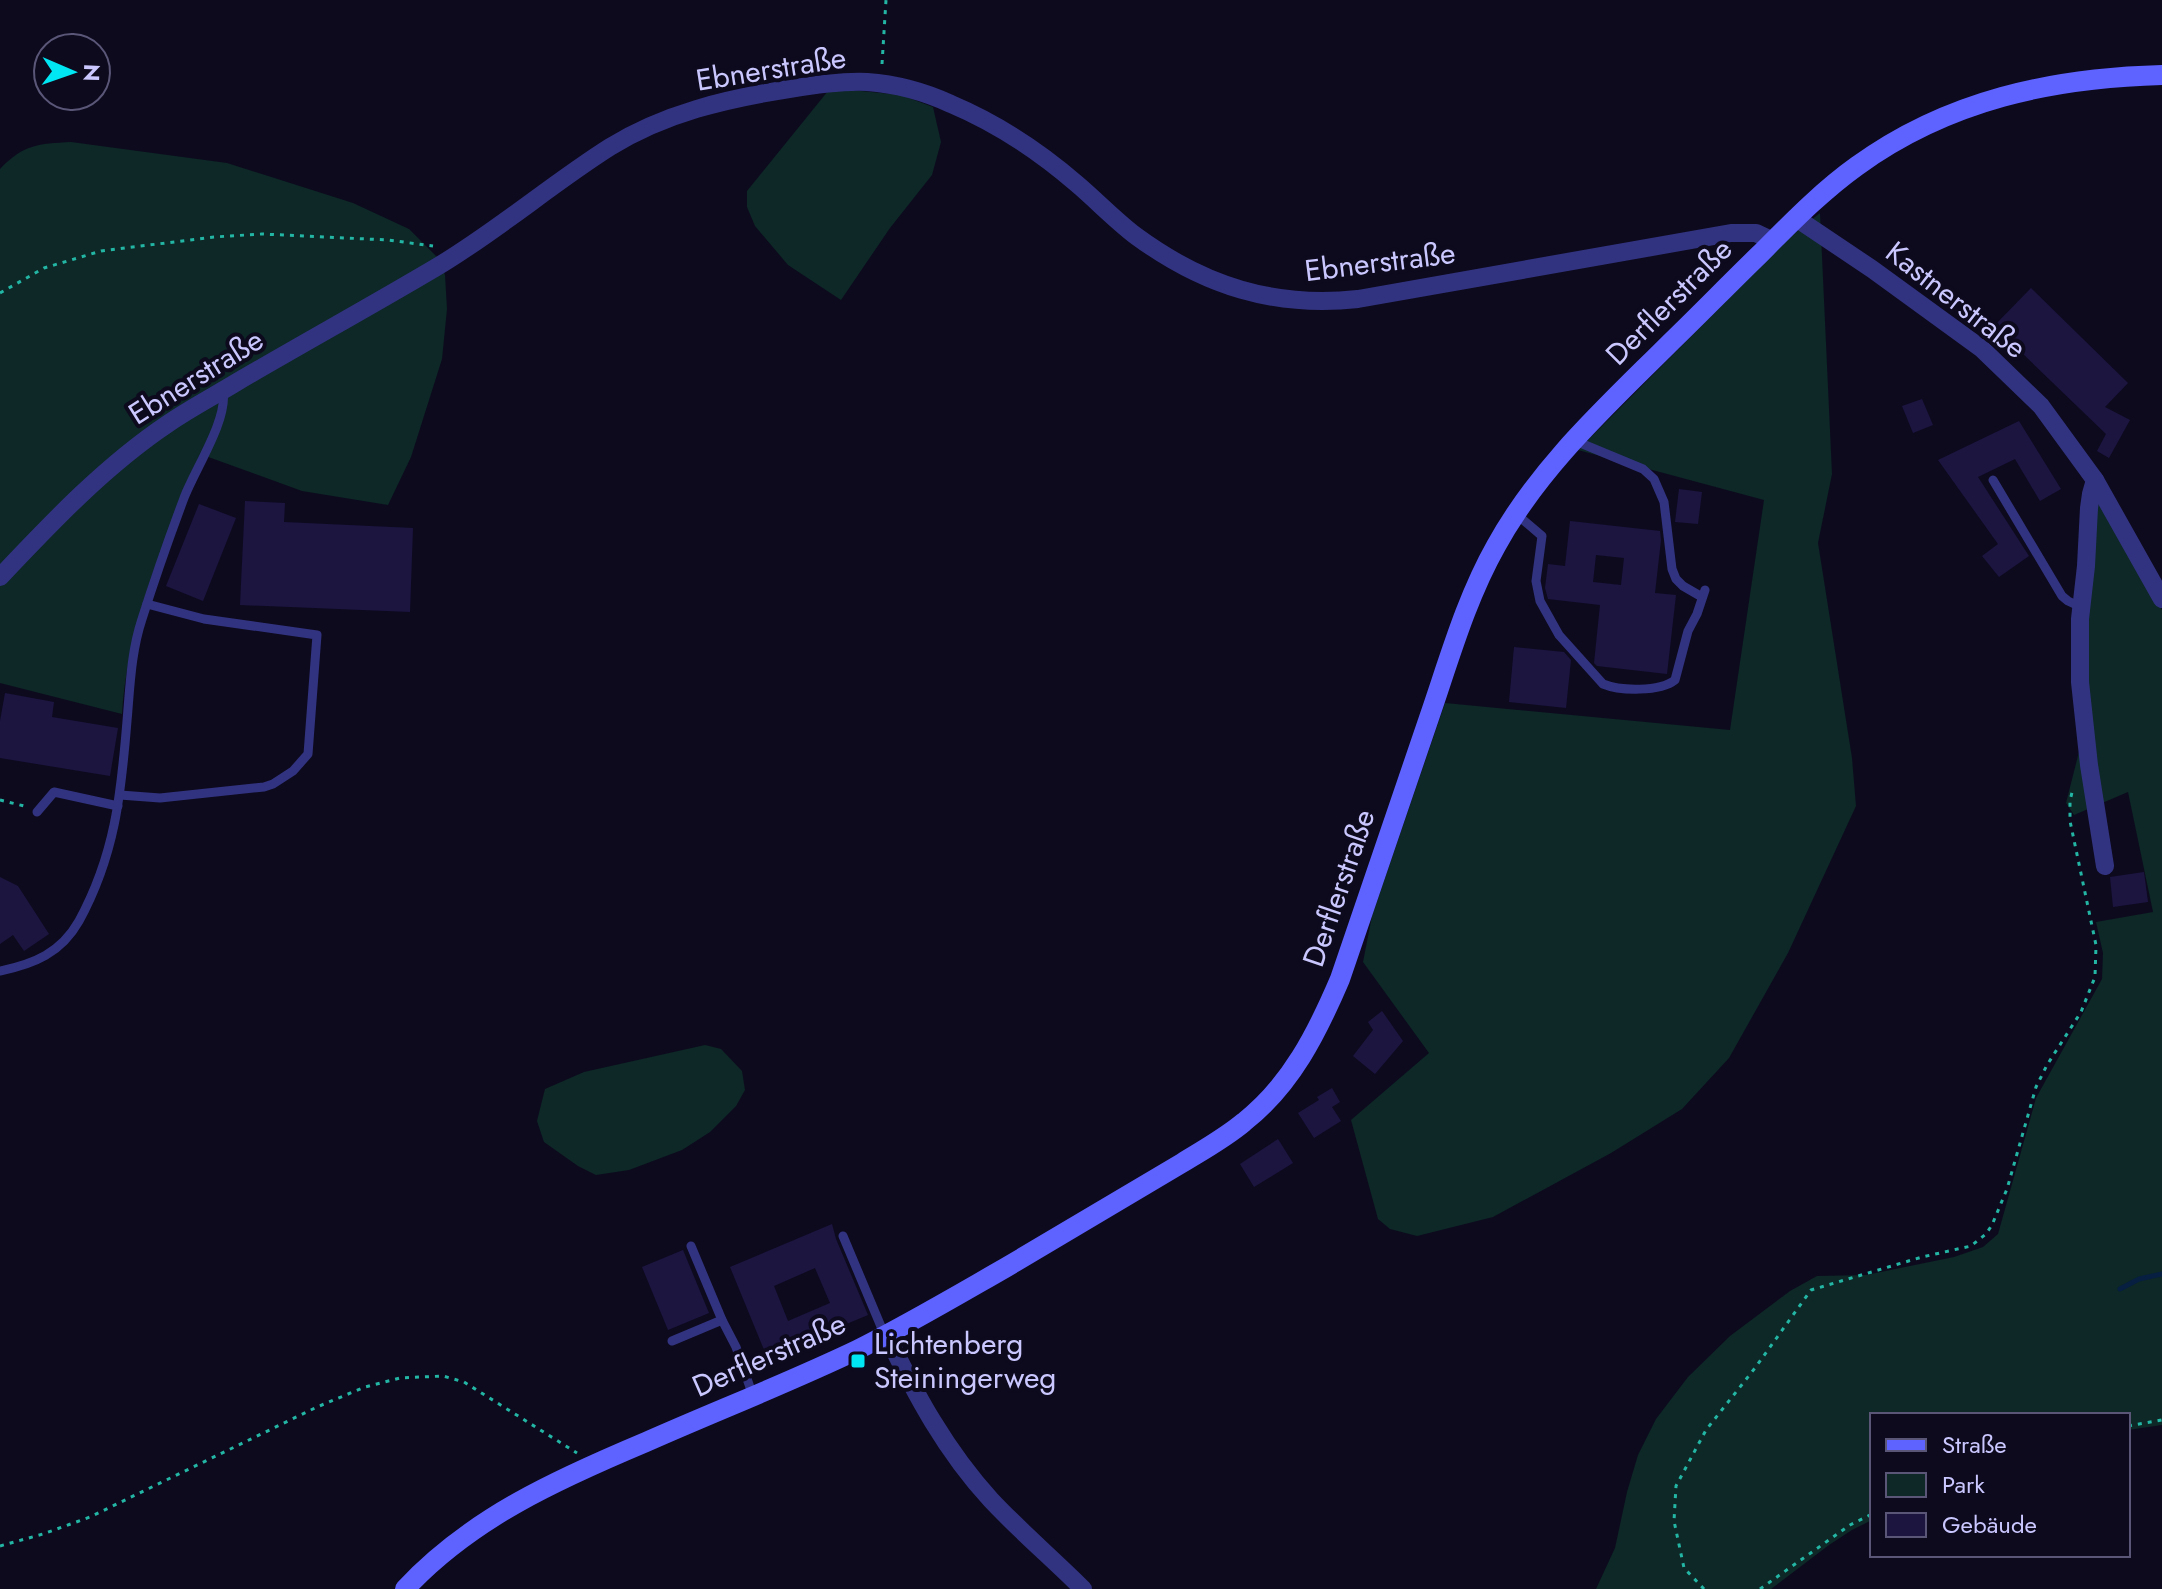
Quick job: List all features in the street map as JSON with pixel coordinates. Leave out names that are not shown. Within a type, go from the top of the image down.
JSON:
[{"type":"street","name":"Derflerstraße","points":[[405,1589],[439,1557],[498,1513],[534,1492],[886,1336],[1182,1163],[1243,1123],[1278,1090],[1309,1046],[1340,979],[1465,612],[1495,547],[1515,513],[1573,440],[1796,218],[1858,165],[1893,143],[1965,109],[2003,97],[2099,78],[2162,75]]},
{"type":"street","name":"Ebnerstraße","points":[[0,577],[50,525],[123,458],[168,423],[463,250],[610,147],[677,115],[798,88],[849,82],[884,84],[950,103],[992,124],[1057,168],[1153,248],[1224,285],[1266,297],[1307,302],[1358,299],[1731,233],[1756,233],[1773,241]]},
{"type":"street","name":"Kastnerstraße","points":[[1796,218],[1982,349],[2041,406],[2095,480],[2162,599]]},
{"type":"street","points":[[2095,480],[2091,494],[2081,607],[2080,682],[2105,866]]},
{"type":"street","points":[[886,1336],[913,1391],[967,1473],[1007,1517],[1083,1589]]},
{"type":"lane","points":[[0,971],[48,956],[73,931],[102,871],[120,795],[134,647],[185,495],[221,416],[223,391]]},
{"type":"lane","points":[[1515,513],[1542,536],[1536,581],[1540,601],[1559,635],[1603,684],[1656,688],[1675,680],[1688,631],[1703,594],[1683,586],[1676,579],[1672,569],[1664,502],[1654,479],[1643,469],[1573,440]]},
{"type":"lane","points":[[1993,480],[2062,596],[2081,607]]},
{"type":"lane","points":[[120,795],[160,798],[264,787],[293,771],[308,754],[317,635],[204,619],[147,604]]},
{"type":"lane","points":[[37,812],[54,792],[118,806]]},
{"type":"lane","points":[[843,1236],[886,1336]]},
{"type":"lane","points":[[691,1246],[736,1347],[753,1396]]},
{"type":"lane","points":[[672,1341],[722,1320]]},
{"type":"path","points":[[884,84],[882,58],[886,0]]},
{"type":"path","points":[[0,293],[44,268],[101,251],[214,237],[262,234],[388,240],[463,250]]},
{"type":"path","points":[[1704,1589],[1684,1568],[1674,1521],[1676,1486],[1706,1430],[1811,1290],[1971,1246],[1992,1225],[2007,1189],[2036,1087],[2081,1012],[2095,977],[2096,945],[2070,821],[2070,801],[2076,777]]},
{"type":"path","points":[[0,800],[37,812]]},
{"type":"path","points":[[0,1546],[90,1517],[317,1407],[365,1387],[400,1378],[443,1376],[464,1382],[593,1464]]},
{"type":"path","points":[[2130,1426],[2162,1420]]},
{"type":"path","points":[[1760,1589],[1850,1525],[1870,1515]]},
{"type":"green space","points":[[828,91],[901,95],[933,107],[941,142],[932,175],[890,228],[841,300],[788,265],[755,226],[747,207],[747,191]]},
{"type":"green space","points":[[71,142],[227,163],[353,203],[409,229],[438,258],[445,275],[447,309],[442,359],[411,457],[388,505],[302,491],[200,454],[140,613],[122,714],[0,683],[0,169],[24,150]]},
{"type":"green space","points":[[1820,213],[1832,474],[1818,543],[1852,758],[1856,806],[1788,953],[1729,1058],[1682,1109],[1611,1153],[1493,1217],[1417,1236],[1390,1229],[1378,1219],[1351,1120],[1429,1053],[1363,962],[1372,916],[1445,703],[1730,730],[1764,500],[1578,450],[1791,236]]},
{"type":"green space","points":[[2091,485],[2162,610],[2162,1425],[2130,1430],[2130,1413],[1870,1413],[1870,1521],[1829,1545],[1771,1589],[1596,1589],[1615,1548],[1638,1455],[1656,1419],[1688,1377],[1730,1336],[1790,1291],[1817,1276],[1866,1275],[1954,1257],[1983,1247],[1998,1234],[2036,1098],[2102,979],[2103,953],[2096,922],[2153,912],[2128,792],[2074,815],[2066,803],[2082,740]]},
{"type":"green space","points":[[705,1045],[721,1049],[742,1071],[745,1090],[736,1106],[710,1132],[682,1150],[629,1170],[596,1175],[544,1142],[537,1121],[545,1089],[584,1072]]},
{"type":"building","points":[[2031,288],[2128,383],[2105,407],[2130,420],[2109,458],[2097,451],[2106,434],[1994,326]]},
{"type":"building","points":[[1922,399],[1933,425],[1913,433],[1902,406]]},
{"type":"building","points":[[2019,421],[2061,489],[2040,501],[2015,459],[1978,477],[2029,556],[1999,577],[1982,556],[1998,544],[1938,460]]},
{"type":"building","points":[[1679,489],[1702,492],[1698,524],[1675,522]]},
{"type":"building","points":[[245,501],[285,503],[284,522],[413,528],[410,612],[240,605]]},
{"type":"building","points":[[199,504],[236,518],[203,601],[166,586]]},
{"type":"building","points":[[1570,521],[1660,531],[1655,593],[1676,595],[1667,674],[1597,666],[1594,663],[1600,605],[1548,599],[1545,588],[1548,564],[1565,566]],"holes":[[[1596,555],[1624,558],[1621,585],[1593,582]]]},
{"type":"building","points":[[1514,647],[1564,652],[1571,660],[1566,708],[1509,702]]},
{"type":"building","points":[[5,693],[54,702],[52,717],[118,728],[110,776],[0,758],[0,721]]},
{"type":"building","points":[[2144,872],[2148,902],[2113,907],[2110,877]]},
{"type":"building","points":[[0,877],[18,886],[49,934],[24,951],[13,935],[0,944]]},
{"type":"building","points":[[1382,1011],[1403,1041],[1375,1074],[1353,1056],[1373,1030],[1368,1022]]},
{"type":"building","points":[[1332,1088],[1340,1102],[1332,1107],[1341,1121],[1314,1138],[1298,1113]]},
{"type":"building","points":[[1278,1139],[1293,1163],[1254,1187],[1240,1164]]},
{"type":"building","points":[[832,1224],[868,1315],[767,1357],[730,1267]],"holes":[[[815,1268],[830,1303],[788,1321],[774,1286]]]},
{"type":"building","points":[[683,1250],[709,1313],[668,1330],[642,1267]]},
{"type":"waterway","points":[[2120,1289],[2139,1279],[2162,1274]]},
{"type":"place","name":"Lichtenberg Steiningerweg","points":[[858,1361]]}]
